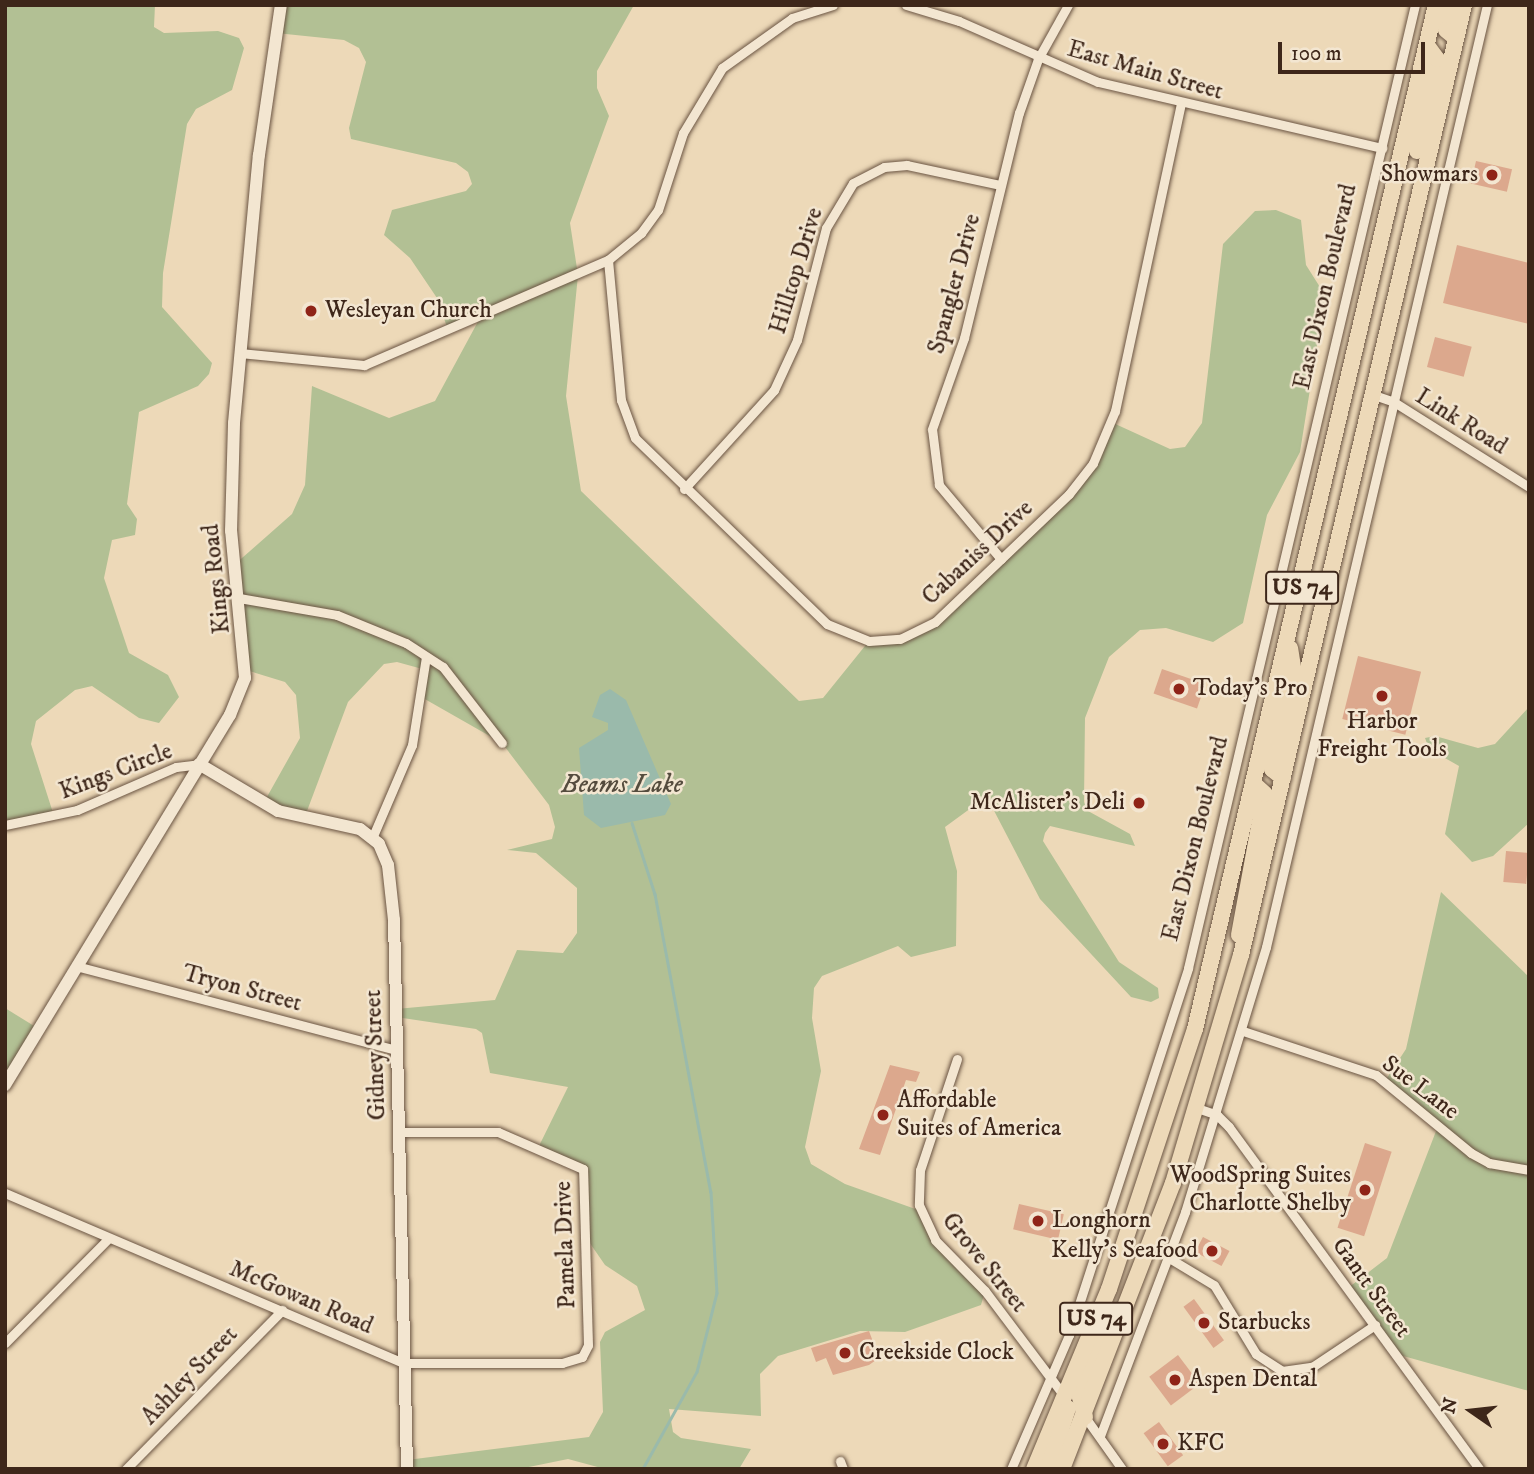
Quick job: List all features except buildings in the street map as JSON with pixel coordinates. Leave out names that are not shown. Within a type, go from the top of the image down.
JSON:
[{"type":"highway","name":"East Dixon Boulevard","points":[[1034,1469],[1108,1289],[1195,1029],[1289,642],[1436,5]]},
{"type":"highway","points":[[1451,5],[1446,30],[1456,38]]},
{"type":"highway","name":"US 74","points":[[1062,1469],[1085,1417],[1197,1108],[1241,955],[1416,195],[1464,5]]},
{"type":"highway","points":[[1416,195],[1418,146],[1437,60],[1427,44]]},
{"type":"highway","points":[[1283,778],[1272,769],[1294,673],[1289,642]]},
{"type":"highway","points":[[1241,955],[1239,915],[1265,794],[1255,785]]},
{"type":"highway","points":[[1085,1417],[1080,1397],[1109,1311],[1108,1289]]},
{"type":"highway","points":[[1048,1469],[1068,1415],[1065,1397]]},
{"type":"street","name":"Kings Road","points":[[5,1085],[230,715],[245,678],[230,500],[239,353],[281,5]]},
{"type":"street","points":[[239,353],[364,365],[608,260],[641,233],[658,210],[683,133],[722,68],[772,30],[821,6],[833,5]]},
{"type":"street","name":"East Main Street","points":[[906,5],[959,22],[1038,60],[1181,103],[1382,148]]},
{"type":"street","name":"Spangler Drive","points":[[1001,559],[951,504],[935,473],[931,441],[964,338],[1000,185],[1038,60],[1068,5]]},
{"type":"street","name":"East Dixon Boulevard","points":[[1011,1469],[1051,1376],[1166,1048],[1234,778],[1415,5]]},
{"type":"street","points":[[1100,1436],[1169,1258],[1243,1031],[1487,5]]},
{"type":"street","points":[[1456,38],[1478,44]]},
{"type":"street","points":[[1407,39],[1427,44]]},
{"type":"street","name":"Cabaniss Drive","points":[[608,260],[624,414],[635,438],[684,489],[827,624],[861,639],[884,641],[921,630],[1001,559],[1080,481],[1108,431],[1181,103]]},
{"type":"street","name":"Hilltop Drive","points":[[684,489],[774,390],[797,340],[826,228],[853,183],[884,167],[908,165],[1000,185]]},
{"type":"street","name":"Link Road","points":[[1371,394],[1394,402],[1529,487]]},
{"type":"street","points":[[239,598],[337,615],[426,657],[450,674],[502,743]]},
{"type":"street","points":[[199,764],[278,811],[373,836],[412,745],[426,657]]},
{"type":"street","name":"Kings Circle","points":[[5,825],[77,810],[176,767],[199,764]]},
{"type":"street","points":[[1234,778],[1255,785]]},
{"type":"street","points":[[1283,778],[1304,783]]},
{"type":"street","name":"Gidney Street","points":[[373,836],[388,865],[393,900],[407,1469]]},
{"type":"street","name":"Tryon Street","points":[[76,966],[397,1050]]},
{"type":"street","name":"Sue Lane","points":[[1243,1031],[1376,1075],[1471,1153],[1489,1163],[1529,1170]]},
{"type":"street","name":"Grove Street","points":[[957,1059],[919,1170],[919,1205],[935,1240],[985,1291],[1065,1397]]},
{"type":"street","points":[[1197,1108],[1217,1115]]},
{"type":"street","name":"Gantt Street","points":[[1217,1115],[1479,1469]]},
{"type":"street","name":"Pamela Drive","points":[[400,1132],[498,1132],[583,1169],[588,1345]]},
{"type":"street","name":"McGowan Road","points":[[5,1193],[107,1240],[282,1310],[404,1363],[562,1363],[580,1359],[588,1345]]},
{"type":"street","points":[[5,1343],[107,1240]]},
{"type":"street","points":[[1169,1258],[1214,1285],[1256,1354],[1282,1371],[1312,1367],[1375,1325]]},
{"type":"street","name":"Ashley Street","points":[[126,1469],[282,1310]]},
{"type":"street","points":[[1085,1417],[1122,1469]]},
{"type":"green space","points":[[5,5],[155,5],[154,27],[164,33],[218,31],[239,38],[244,48],[232,90],[196,109],[187,124],[163,273],[162,307],[212,363],[209,374],[198,386],[139,412],[127,504],[137,519],[135,535],[112,540],[104,578],[129,653],[168,675],[179,697],[159,723],[139,718],[92,686],[75,690],[36,721],[31,744],[54,816],[5,825]]},
{"type":"green space","points":[[281,5],[634,5],[597,71],[597,88],[609,116],[570,223],[578,275],[566,396],[581,491],[799,701],[823,698],[869,641],[921,630],[1080,481],[1111,422],[1170,449],[1185,447],[1202,423],[1223,244],[1255,211],[1276,210],[1301,220],[1306,265],[1325,295],[1300,452],[1267,515],[1243,623],[1213,642],[1166,628],[1140,630],[1109,657],[1085,718],[1084,802],[1088,811],[1130,834],[1135,846],[1050,826],[1043,841],[1119,962],[1158,988],[1159,998],[1151,1002],[1131,997],[1040,899],[990,803],[982,800],[945,827],[957,871],[956,946],[911,957],[898,946],[822,976],[814,988],[812,1018],[821,1071],[805,1147],[811,1164],[845,1184],[921,1211],[929,1230],[985,1291],[981,1305],[905,1332],[860,1331],[778,1356],[760,1374],[761,1416],[669,1409],[673,1432],[681,1438],[751,1449],[739,1469],[605,1469],[568,1459],[519,1469],[407,1469],[407,1460],[589,1437],[603,1412],[600,1342],[605,1332],[645,1310],[637,1286],[605,1265],[587,1239],[587,1177],[539,1146],[568,1087],[490,1073],[482,1033],[476,1029],[396,1017],[396,1009],[495,1000],[517,950],[563,953],[577,933],[577,888],[536,853],[507,850],[552,839],[555,827],[549,805],[502,743],[423,698],[426,670],[397,662],[384,664],[348,702],[304,819],[263,804],[300,738],[296,695],[285,682],[246,670],[234,565],[292,514],[305,485],[312,386],[389,418],[435,401],[481,316],[448,330],[437,298],[410,258],[384,235],[392,210],[466,191],[472,184],[468,172],[456,163],[351,139],[349,128],[366,62],[359,48],[344,40],[276,33]]},
{"type":"green space","points":[[1529,707],[1529,823],[1493,856],[1472,862],[1445,834],[1459,766],[1429,749],[1425,738],[1435,736],[1478,748],[1495,744]]},
{"type":"green space","points":[[1441,892],[1529,977],[1529,1391],[1396,1354],[1348,1288],[1387,1258],[1438,1126],[1385,1081],[1406,1049]]},
{"type":"green space","points":[[5,1008],[39,1029],[5,1085]]},
{"type":"water","name":"Beams Lake","points":[[610,689],[626,700],[671,804],[665,815],[601,828],[584,815],[579,748],[608,730],[608,723],[592,717],[600,695]]},
{"type":"waterway","points":[[632,823],[655,894],[711,1192],[717,1293],[697,1372],[643,1469]]},
{"type":"place","name":"Showmars","points":[[1492,175]]},
{"type":"place","name":"Wesleyan Church","points":[[311,311]]},
{"type":"place","name":"Today's Pro","points":[[1179,689]]},
{"type":"place","name":"Harbor Freight Tools","points":[[1382,696]]},
{"type":"place","name":"McAlister's Deli","points":[[1139,803]]},
{"type":"place","name":"Affordable Suites of America","points":[[883,1115]]},
{"type":"place","name":"WoodSpring Suites Charlotte Shelby","points":[[1365,1190]]},
{"type":"place","name":"Longhorn","points":[[1038,1221]]},
{"type":"place","name":"Kelly's Seafood","points":[[1212,1251]]},
{"type":"place","name":"Starbucks","points":[[1204,1323]]},
{"type":"place","name":"Creekside Clock","points":[[845,1353]]},
{"type":"place","name":"Aspen Dental","points":[[1175,1380]]},
{"type":"place","name":"KFC","points":[[1163,1444]]}]
